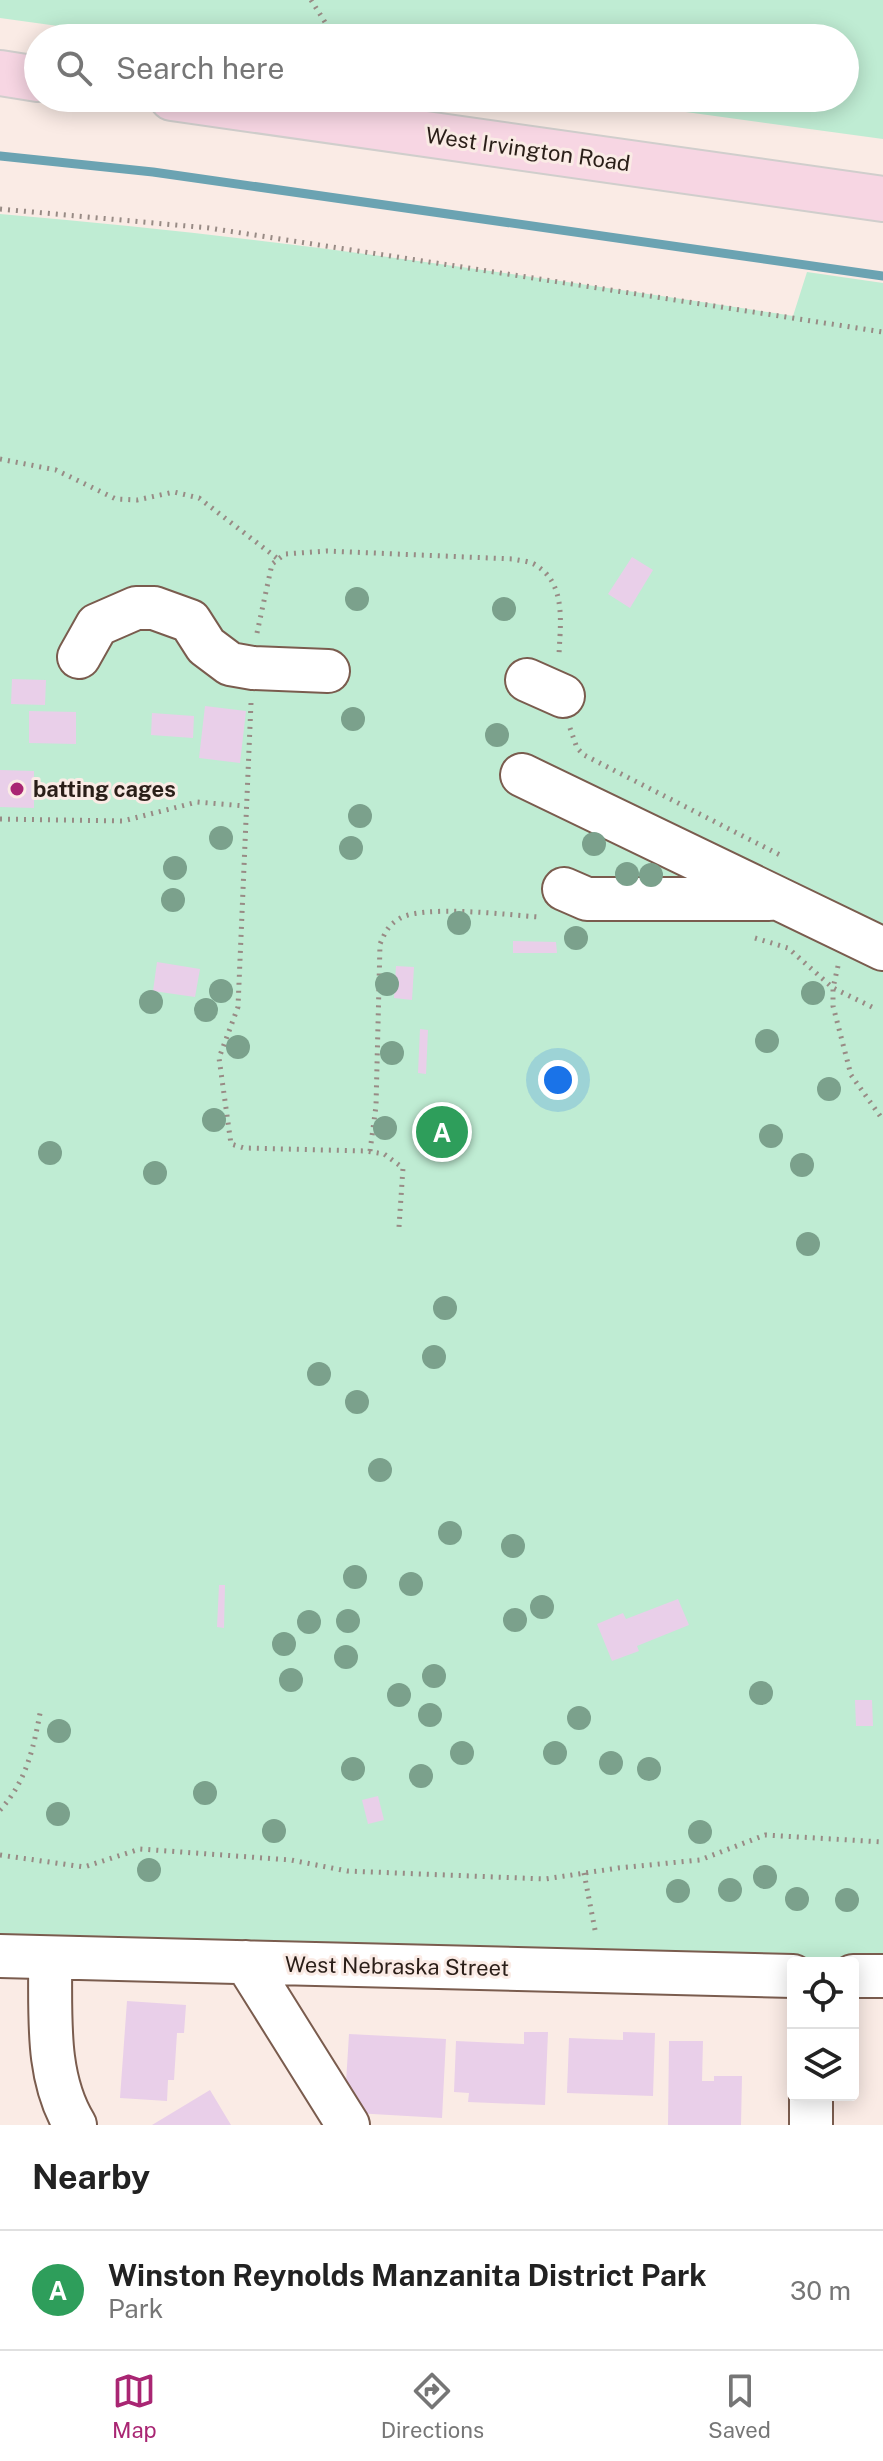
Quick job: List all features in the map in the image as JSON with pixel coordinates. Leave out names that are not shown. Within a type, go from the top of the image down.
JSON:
[{"type":"main road","points":[[0,73],[24,77]]},
{"type":"main road","name":"West Irvington Road","points":[[271,112],[883,199]]},
{"type":"street","points":[[79,657],[97,625],[136,608],[154,608],[190,621],[206,646],[230,664],[328,671]]},
{"type":"street","points":[[522,775],[867,942]]},
{"type":"street","points":[[553,903],[587,899],[780,899]]},
{"type":"street","name":"West Nebraska Street","points":[[0,1956],[787,1976]]},
{"type":"street","points":[[50,1958],[52,2059],[64,2107],[75,2125]]},
{"type":"street","points":[[246,1962],[348,2125]]},
{"type":"street","points":[[859,1976],[883,1976]]},
{"type":"street","points":[[811,2101],[811,2125]]},
{"type":"path","points":[[311,0],[326,24]]},
{"type":"path","points":[[0,209],[209,228],[883,332]]},
{"type":"path","points":[[0,459],[56,470],[116,499],[137,500],[174,492],[199,498],[278,559]]},
{"type":"path","points":[[399,1227],[403,1168],[384,1154],[244,1148],[231,1144],[219,1058],[238,1007],[253,668],[260,612],[272,564],[285,554],[327,551],[513,559],[535,564],[555,589],[561,609],[558,663],[545,688],[577,748],[584,755],[786,858]]},
{"type":"path","points":[[0,819],[123,821],[197,802],[245,806]]},
{"type":"path","points":[[370,1152],[376,1106],[380,944],[387,927],[401,916],[421,911],[553,903]]},
{"type":"path","points":[[750,936],[788,948],[833,988],[876,1009]]},
{"type":"path","points":[[867,942],[840,957],[833,988],[833,1006],[851,1075],[883,1120]]},
{"type":"path","points":[[0,1810],[15,1794],[27,1769],[41,1708]]},
{"type":"path","points":[[0,1855],[84,1867],[140,1849],[291,1860],[347,1871],[545,1879],[700,1860],[765,1835],[883,1842]]},
{"type":"path","points":[[584,1873],[603,1971]]},
{"type":"green space","points":[[0,0],[883,0],[883,139],[686,112],[859,112],[859,24],[44,24],[0,18]]},
{"type":"green space","points":[[0,214],[298,245],[793,316],[807,272],[883,283],[883,1959],[787,1959],[0,1934]]},
{"type":"building","points":[[632,557],[653,570],[630,608],[608,594]]},
{"type":"building","points":[[12,679],[46,680],[45,705],[11,704]]},
{"type":"building","points":[[205,706],[246,711],[240,763],[199,758]]},
{"type":"building","points":[[29,711],[76,712],[76,744],[29,743]]},
{"type":"building","points":[[152,713],[194,716],[193,738],[151,735]]},
{"type":"building","name":"batting cages","points":[[0,770],[34,771],[34,808],[0,807]]},
{"type":"building","points":[[513,941],[556,942],[557,953],[513,953]]},
{"type":"building","points":[[157,962],[200,969],[195,997],[153,991]]},
{"type":"building","points":[[396,966],[414,967],[412,1000],[394,998]]},
{"type":"building","points":[[420,1029],[428,1030],[426,1074],[418,1073]]},
{"type":"building","points":[[219,1585],[225,1585],[224,1628],[217,1627]]},
{"type":"building","points":[[678,1599],[689,1625],[637,1646],[639,1651],[612,1661],[597,1624],[623,1613],[626,1619]]},
{"type":"building","points":[[855,1700],[872,1700],[873,1726],[856,1726]]},
{"type":"building","points":[[378,1796],[384,1820],[368,1824],[362,1800]]},
{"type":"building","points":[[127,2001],[186,2005],[184,2033],[177,2033],[174,2080],[168,2080],[167,2101],[120,2098]]},
{"type":"building","points":[[524,2032],[548,2032],[545,2105],[468,2102],[469,2093],[454,2092],[456,2041],[524,2044]]},
{"type":"building","points":[[623,2032],[655,2033],[653,2096],[567,2093],[569,2038],[623,2040]]},
{"type":"building","points":[[349,2034],[446,2039],[442,2118],[355,2113],[345,2099]]},
{"type":"building","points":[[669,2041],[703,2041],[702,2081],[714,2081],[714,2076],[742,2076],[741,2125],[668,2125]]},
{"type":"building","points":[[210,2090],[231,2125],[152,2125]]},
{"type":"waterway","points":[[0,156],[153,172],[883,276]]},
{"type":"place","name":"batting cages","points":[[17,789]]},
{"type":"place","name":"Winston Reynolds Manzanita District Park","points":[[442,1132]]}]
